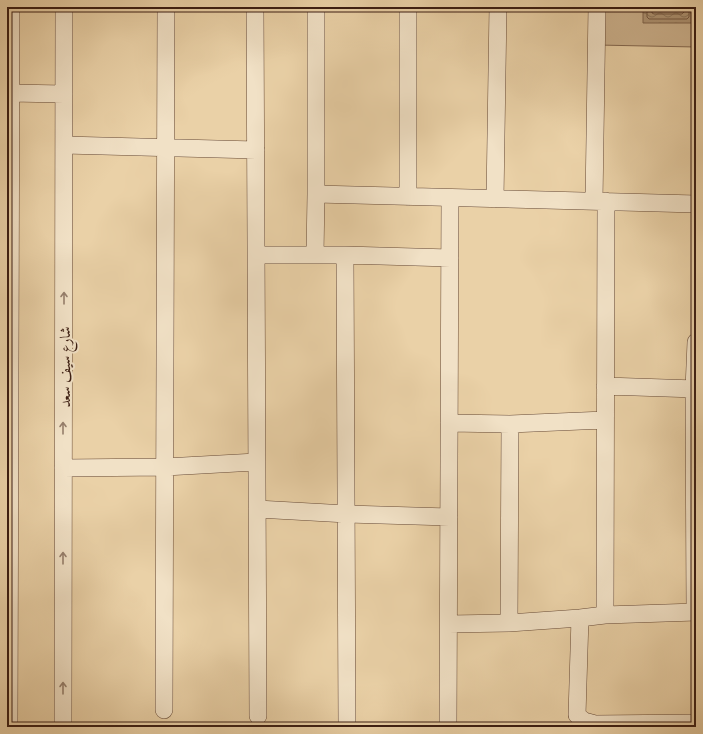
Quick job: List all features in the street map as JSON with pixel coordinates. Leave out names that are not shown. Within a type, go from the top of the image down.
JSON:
[{"type":"street","points":[[9,727],[8,384],[11,7]]},
{"type":"street","name":"شارع سيف سعد","points":[[63,727],[64,7]]},
{"type":"street","points":[[164,710],[166,7]]},
{"type":"street","points":[[255,7],[258,716]]},
{"type":"street","points":[[315,255],[316,7]]},
{"type":"street","points":[[408,7],[408,197]]},
{"type":"street","points":[[495,199],[498,7]]},
{"type":"street","points":[[597,7],[605,386],[605,615]]},
{"type":"street","points":[[10,93],[64,94]]},
{"type":"street","points":[[64,145],[256,150]]},
{"type":"street","points":[[316,194],[696,204]]},
{"type":"street","points":[[448,727],[450,198]]},
{"type":"street","points":[[256,255],[346,255],[450,258]]},
{"type":"street","points":[[346,255],[347,726]]},
{"type":"street","points":[[449,624],[509,623],[605,615],[695,612],[696,342]]},
{"type":"street","points":[[605,386],[695,389]]},
{"type":"street","points":[[449,423],[510,424],[605,420]]},
{"type":"street","points":[[509,623],[510,424]]},
{"type":"street","points":[[63,468],[164,467],[257,462]]},
{"type":"street","points":[[257,509],[347,514],[449,517]]},
{"type":"street","points":[[580,618],[576,715],[584,721],[595,724],[658,725],[696,723]]},
{"type":"shaded area","points":[[597,7],[696,7],[696,47],[597,45]]},
{"type":"water","points":[[643,7],[693,7],[693,23],[643,23]]}]
